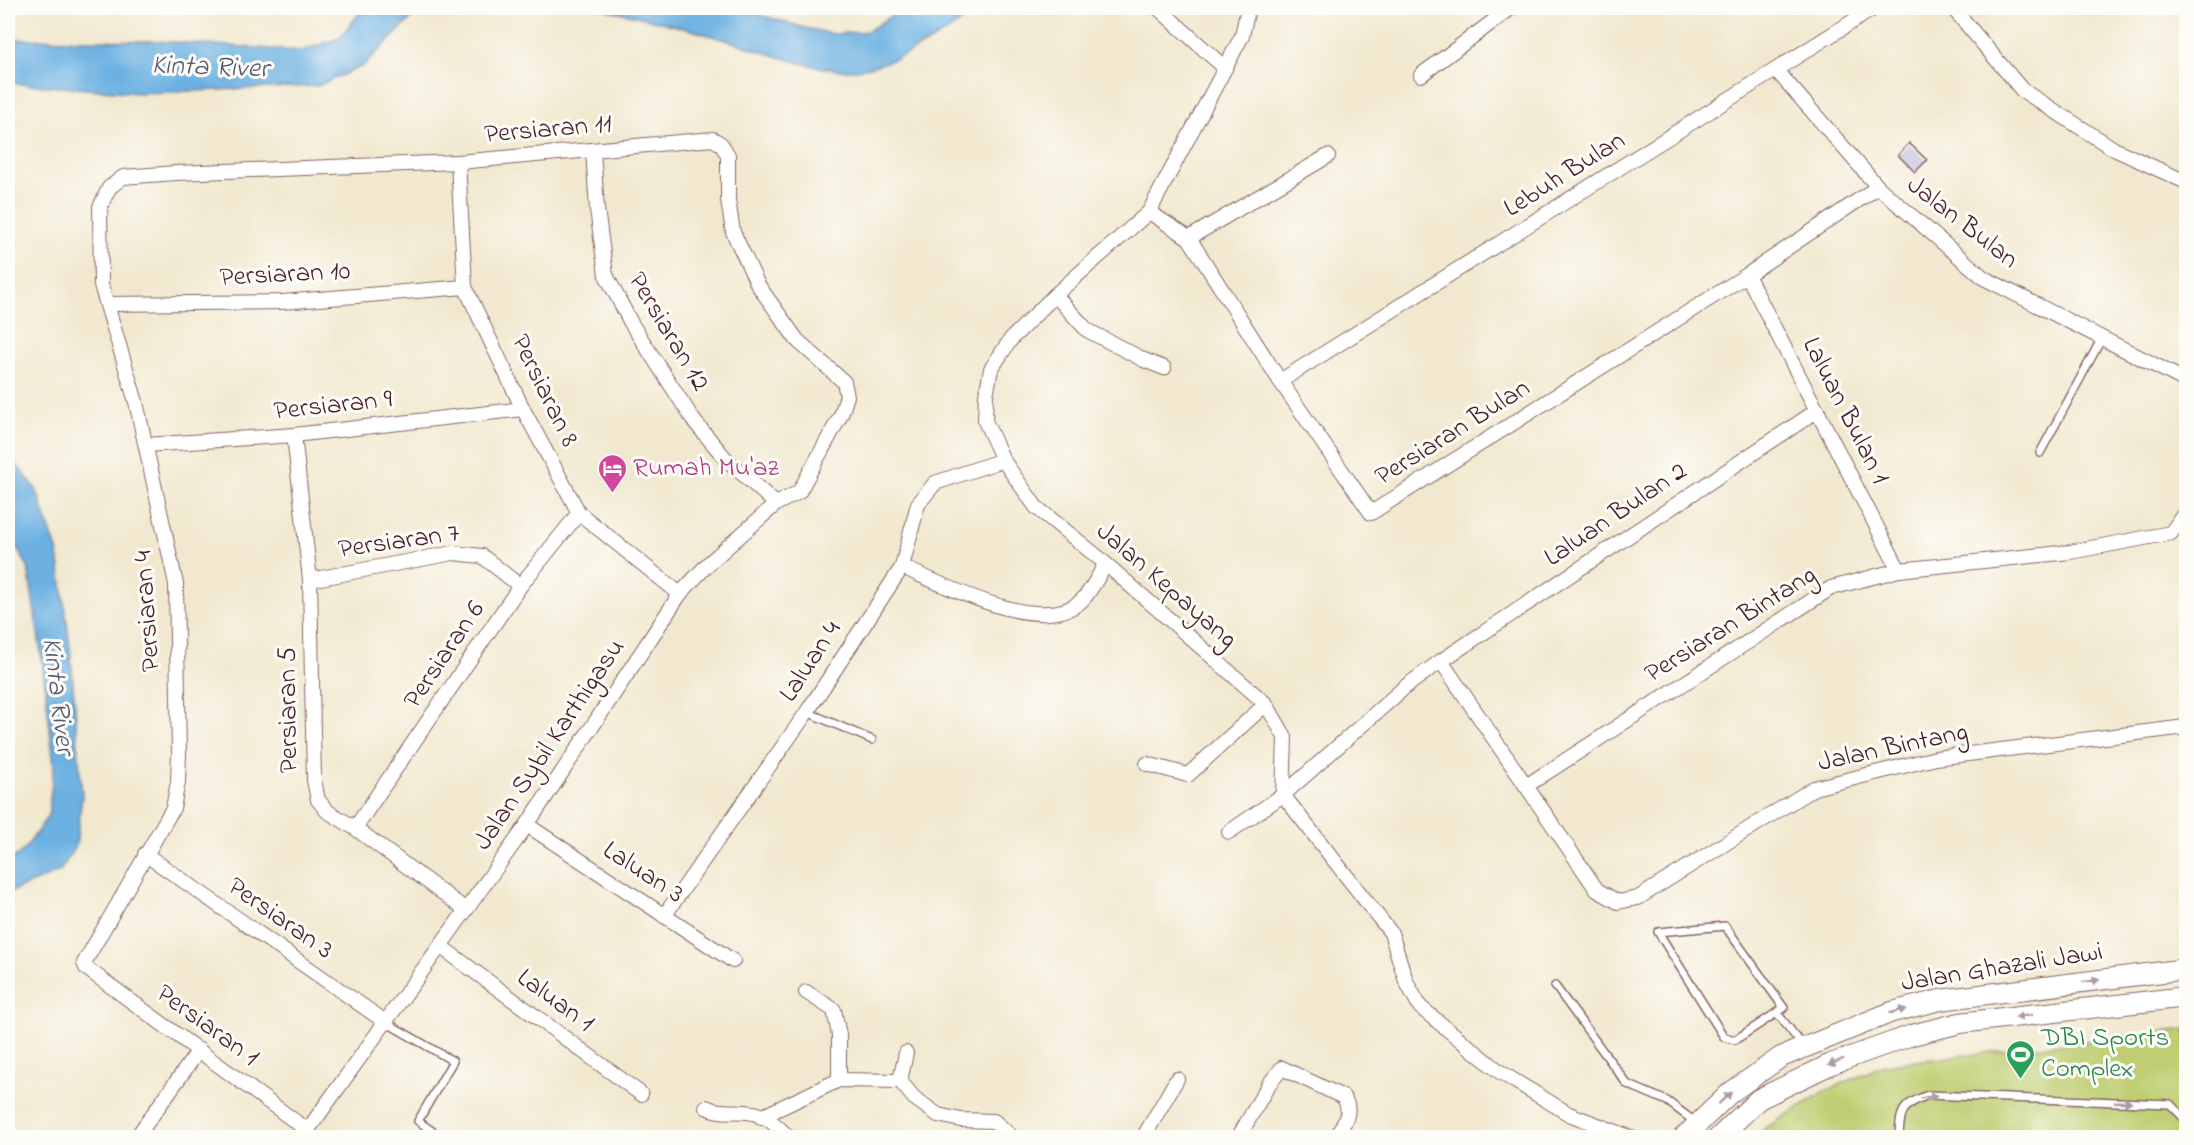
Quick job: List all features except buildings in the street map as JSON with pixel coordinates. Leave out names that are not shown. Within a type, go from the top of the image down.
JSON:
[{"type":"main road","name":"Jalan Ghazali Jawi","points":[[1694,1133],[1730,1093],[1781,1057],[1892,1012],[1940,1000],[2187,969]]},
{"type":"main road","points":[[2166,972],[2172,978],[2187,979]]},
{"type":"main road","name":"Jalan Ghazali Jawi","points":[[1718,1137],[1759,1099],[1869,1048],[1950,1025],[2187,997]]},
{"type":"main road","points":[[1694,1133],[1735,1108],[1759,1099]]},
{"type":"street","points":[[1158,8],[1225,68]]},
{"type":"street","name":"Jalan Kepayang","points":[[1248,8],[1242,36],[1149,212],[1055,294],[1011,339],[991,369],[986,395],[985,421],[1003,460],[1036,507],[1266,704],[1285,737],[1283,795]]},
{"type":"street","points":[[1421,75],[1511,8]]},
{"type":"street","name":"Lebuh Bulan","points":[[1280,381],[1874,8]]},
{"type":"street","points":[[1953,8],[2022,90],[2114,149],[2187,182]]},
{"type":"street","name":"Jalan Bulan","points":[[1777,71],[1878,187],[1984,278],[2187,381]]},
{"type":"street","name":"Persiaran 11","points":[[100,207],[109,189],[123,177],[458,162],[712,139],[721,144],[728,155],[728,200],[733,232],[758,285],[797,340],[844,382],[847,396]]},
{"type":"street","name":"Persiaran 12","points":[[593,150],[597,209],[606,275],[631,322],[694,421],[725,458],[776,504]]},
{"type":"street","points":[[1189,238],[1328,156]]},
{"type":"street","name":"Persiaran 8","points":[[458,162],[465,287],[523,409],[579,513],[680,594]]},
{"type":"street","name":"Persiaran Bulan","points":[[1149,212],[1189,238],[1280,381],[1371,513],[1747,274],[1878,187]]},
{"type":"street","name":"Persiaran 4","points":[[85,959],[173,808],[179,753],[176,584],[146,445],[101,285],[100,207]]},
{"type":"street","name":"Laluan Bulan 1","points":[[1747,274],[1899,570]]},
{"type":"street","name":"Persiaran 10","points":[[108,304],[282,302],[465,287]]},
{"type":"street","points":[[1055,294],[1087,330],[1164,368]]},
{"type":"street","name":"Jalan Sybil Karthigasu","points":[[304,1134],[387,1023],[527,825],[680,594],[708,564],[776,504],[799,492],[841,415],[847,396]]},
{"type":"street","name":"Persiaran 9","points":[[146,445],[294,435],[523,409]]},
{"type":"street","name":"Laluan Bulan 2","points":[[1229,832],[1283,795],[1405,687],[1441,661],[1818,410]]},
{"type":"street","name":"Persiaran 5","points":[[294,435],[310,580],[314,780],[318,800],[327,811],[356,828],[466,910]]},
{"type":"street","name":"Laluan 4","points":[[663,916],[807,712],[902,567],[918,504],[934,483],[1003,460]]},
{"type":"street","name":"Persiaran Bintang","points":[[1526,786],[1831,588],[1899,570],[2070,552],[2171,533],[2187,512]]},
{"type":"street","name":"Persiaran 6","points":[[356,828],[520,586],[579,513]]},
{"type":"street","name":"Persiaran 7","points":[[310,580],[453,553],[482,556],[520,586]]},
{"type":"street","points":[[902,567],[974,597],[1023,612],[1058,612],[1081,602],[1106,565]]},
{"type":"street","points":[[1441,661],[1526,786]]},
{"type":"street","points":[[1147,764],[1188,775],[1266,704]]},
{"type":"street","name":"Jalan Bintang","points":[[1526,786],[1597,890],[1618,902],[1638,898],[1814,788],[1936,758],[2187,727]]},
{"type":"street","points":[[1283,795],[1391,933],[1406,981],[1419,1006],[1500,1072],[1569,1114],[1631,1137]]},
{"type":"street","name":"Laluan 3","points":[[527,825],[733,961]]},
{"type":"street","name":"Persiaran 3","points":[[145,854],[387,1023]]},
{"type":"street","name":"Laluan 1","points":[[440,946],[641,1094]]},
{"type":"street","name":"Persiaran 1","points":[[85,959],[86,969],[199,1050],[304,1134]]},
{"type":"street","points":[[806,992],[834,1010],[839,1035],[839,1080]]},
{"type":"street","points":[[136,1137],[199,1050]]},
{"type":"street","points":[[900,1081],[906,1053]]},
{"type":"street","points":[[1238,1137],[1269,1084],[1282,1068],[1334,1093],[1348,1104],[1349,1113],[1336,1137]]},
{"type":"street","points":[[1143,1137],[1177,1079]]},
{"type":"street","points":[[761,1117],[839,1080],[900,1081],[914,1098],[938,1115],[961,1120],[994,1121],[1012,1137]]},
{"type":"street","points":[[706,1107],[717,1113],[755,1113],[776,1125],[789,1137]]},
{"type":"lane","points":[[2040,453],[2102,338]]},
{"type":"lane","points":[[807,712],[872,740]]},
{"type":"lane","points":[[1725,926],[1784,1008],[1777,1012],[1735,1040],[1724,1036],[1658,932],[1725,926]]},
{"type":"lane","points":[[1555,986],[1628,1084],[1667,1101],[1694,1133]]},
{"type":"lane","points":[[1777,1012],[1804,1047]]},
{"type":"lane","points":[[387,1023],[453,1061],[418,1121],[442,1137]]},
{"type":"lane","points":[[1899,1137],[1900,1116],[1909,1102],[1928,1095],[2170,1104],[2187,1120]]},
{"type":"green space","name":"DBI Sports Complex","points":[[2186,1029],[2186,1137],[1757,1138],[1764,1129],[1824,1092],[1884,1065]]},
{"type":"water","name":"Kinta River","points":[[364,8],[422,8],[363,66],[317,86],[140,93],[8,83],[8,39],[158,41],[302,51],[339,38]]},
{"type":"water","points":[[600,8],[737,8],[834,34],[868,31],[903,8],[978,8],[949,30],[913,51],[874,66],[856,70],[839,70],[797,62],[697,32]]},
{"type":"water","name":"Kinta River","points":[[8,454],[36,489],[58,553],[70,647],[82,796],[76,846],[60,871],[8,893],[8,862],[25,849],[48,816],[54,766],[43,666],[28,567],[8,532]]},
{"type":"place","name":"Rumah Mu'az","points":[[612,494]]},
{"type":"place","name":"DBI Sports Complex","points":[[2020,1080]]}]
